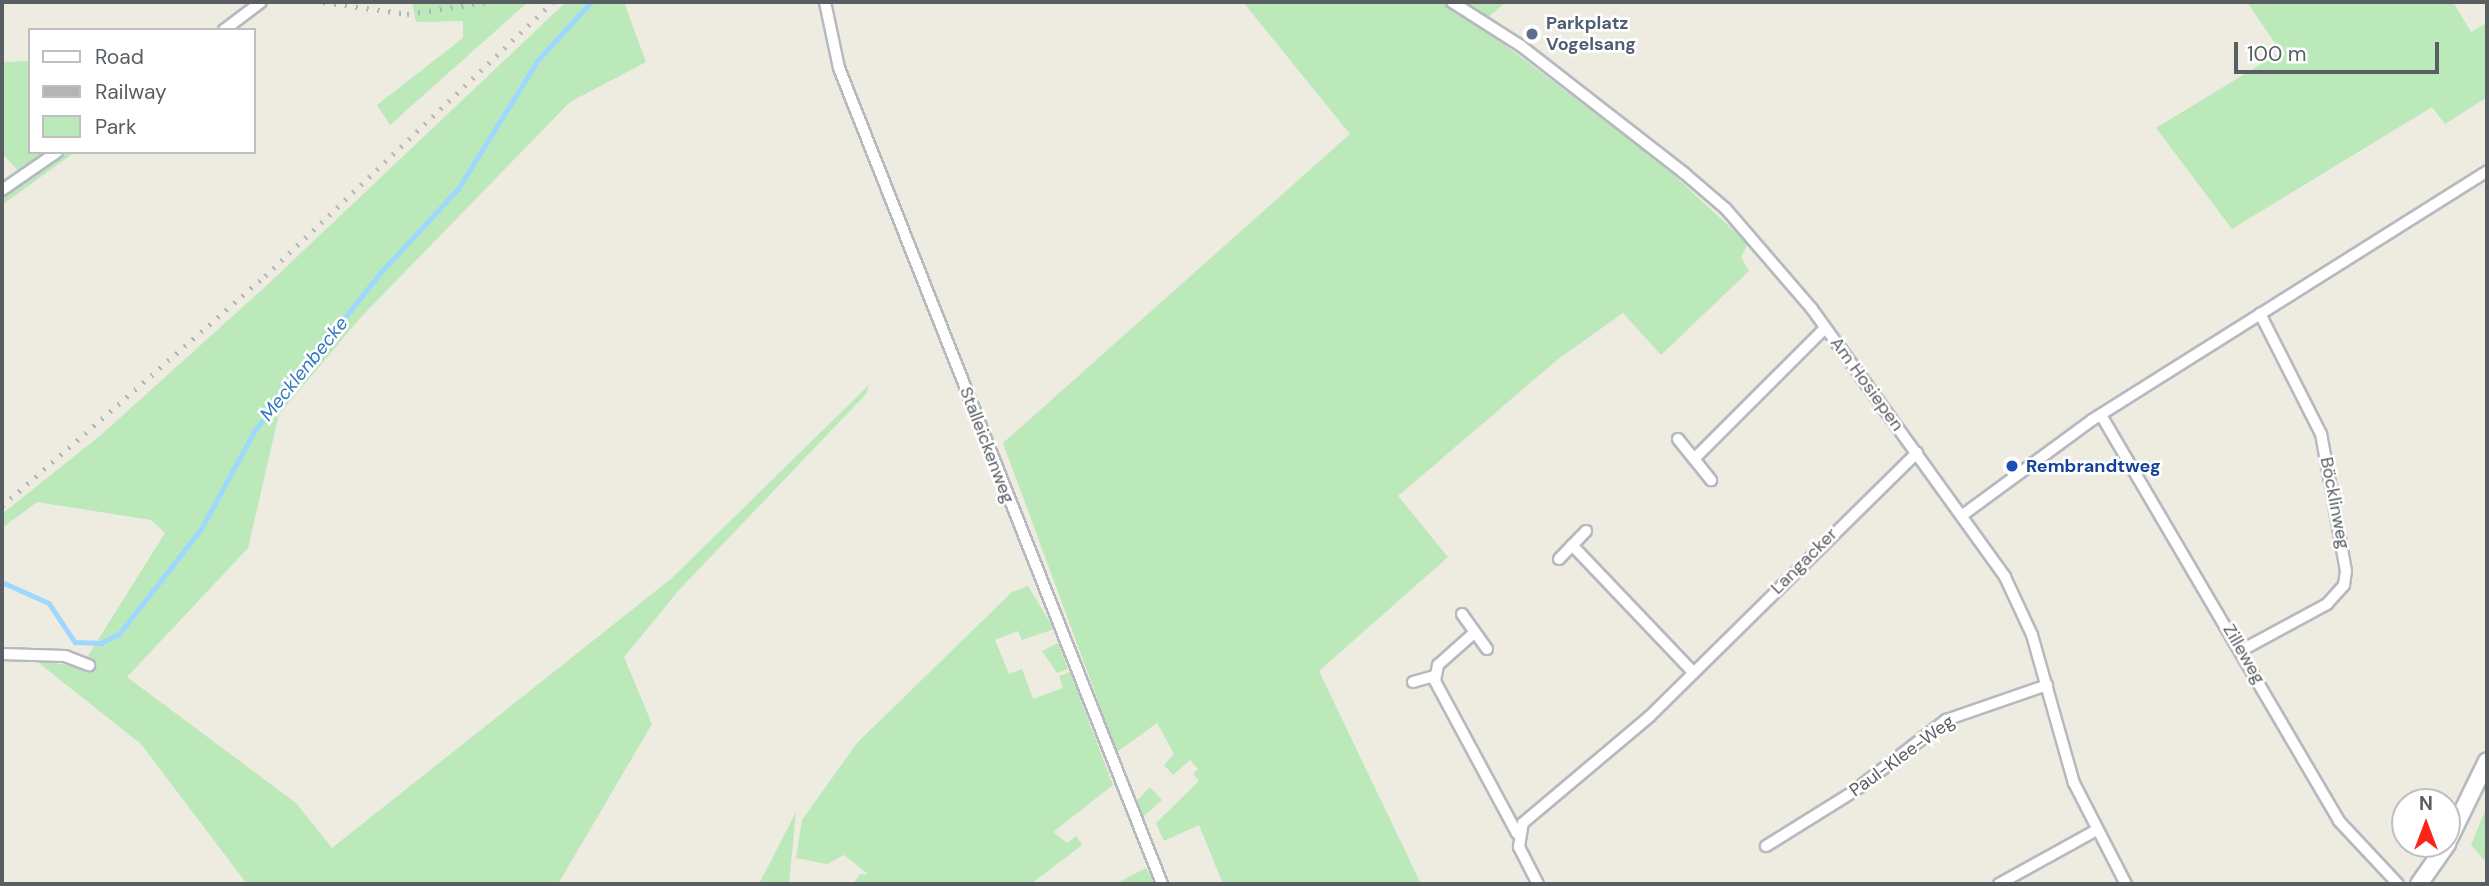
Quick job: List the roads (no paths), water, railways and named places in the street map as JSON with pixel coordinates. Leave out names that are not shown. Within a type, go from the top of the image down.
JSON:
[{"type":"street","points":[[228,28],[261,2]]},
{"type":"street","name":"Stalleickenweg","points":[[825,2],[839,68],[1161,884]]},
{"type":"street","name":"Am Hosiepen","points":[[1452,2],[1532,55],[1726,209],[1825,328],[1964,514],[2021,607],[2047,685],[2074,783],[2126,884]]},
{"type":"street","points":[[2,190],[54,154]]},
{"type":"street","points":[[1964,514],[2101,415],[2487,171]]},
{"type":"street","name":"Böcklinweg","points":[[2242,650],[2327,604],[2344,585],[2346,571],[2321,434],[2260,314]]},
{"type":"street","points":[[1694,459],[1825,328]]},
{"type":"street","name":"Zilleweg","points":[[2101,415],[2242,650],[2339,821],[2398,884]]},
{"type":"street","points":[[1678,439],[1711,480]]},
{"type":"street","name":"Langacker","points":[[1517,833],[1693,672],[1917,453]]},
{"type":"street","points":[[1559,559],[1586,531]]},
{"type":"street","points":[[1572,545],[1693,672]]},
{"type":"street","points":[[1462,614],[1487,649]]},
{"type":"street","points":[[1474,633],[1438,665],[1434,676],[1517,833],[1538,884]]},
{"type":"street","points":[[2,654],[65,656],[89,665]]},
{"type":"street","points":[[1413,682],[1434,676]]},
{"type":"street","name":"Paul-Klee-Weg","points":[[1766,846],[1853,792],[1946,720],[2047,685]]},
{"type":"street","points":[[2461,815],[2487,761]]},
{"type":"street","points":[[1999,884],[2097,830]]},
{"type":"street","points":[[2419,884],[2437,858]]},
{"type":"waterway","name":"Mecklenbecke","points":[[2,582],[49,603],[75,642],[101,643],[119,634],[201,529],[255,430],[382,271],[458,189],[538,60],[591,2]]},
{"type":"railway","points":[[323,2],[407,14],[488,2]]},
{"type":"railway","points":[[2,506],[265,276],[553,2]]},
{"type":"place","name":"Parkplatz Vogelsang","points":[[1532,34]]},
{"type":"place","name":"Rembrandtweg","points":[[2012,466]]}]
